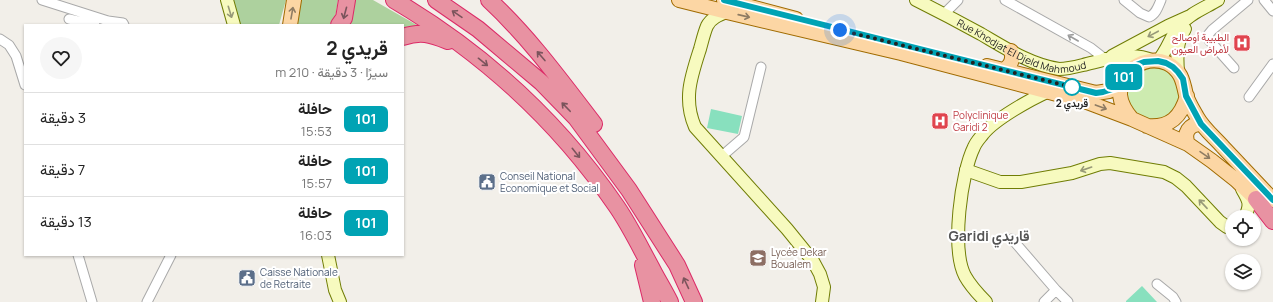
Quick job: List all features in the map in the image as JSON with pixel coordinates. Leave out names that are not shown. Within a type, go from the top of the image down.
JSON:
[{"type":"highway","points":[[340,24],[344,18],[347,0]]},
{"type":"highway","points":[[394,0],[419,15],[465,47],[508,82],[565,140],[617,207],[636,238],[670,302]]},
{"type":"highway","points":[[436,0],[478,29],[541,82],[576,118],[628,190],[677,264]]},
{"type":"highway","points":[[489,0],[503,12],[547,63],[596,127],[644,202],[677,264],[694,302]]},
{"type":"highway","points":[[404,37],[414,33],[429,34],[465,47]]},
{"type":"highway","points":[[1256,199],[1273,221]]},
{"type":"highway","points":[[636,238],[652,302]]},
{"type":"main road","points":[[290,24],[294,0]]},
{"type":"main road","points":[[679,0],[694,4],[725,6],[1096,93],[1109,91],[1123,81]]},
{"type":"main road","points":[[725,6],[1049,91],[1086,102],[1132,119],[1188,144],[1236,180],[1273,216]]},
{"type":"main road","points":[[1003,70],[1010,64],[1012,58],[1011,51]]},
{"type":"main road","points":[[1132,119],[1125,111],[1120,94],[1123,81],[1129,71],[1136,65],[1144,62],[1155,61],[1166,63],[1178,72],[1184,83],[1186,96],[1184,108],[1167,124],[1145,126]]},
{"type":"main road","points":[[1186,96],[1201,124],[1273,200]]},
{"type":"main road","points":[[1188,144],[1186,137],[1188,130],[1194,125],[1201,124]]},
{"type":"street","points":[[42,0],[108,21],[124,24]]},
{"type":"street","points":[[226,0],[234,24]]},
{"type":"street","name":"Rue Khodjat El Djeld Mahmoud","points":[[916,0],[1011,51],[1046,66],[1061,69],[1106,59]]},
{"type":"street","points":[[944,14],[958,0]]},
{"type":"street","points":[[1005,0],[1091,48],[1118,68],[1123,81]]},
{"type":"street","points":[[1124,0],[1140,13],[1149,17],[1155,11],[1161,0]]},
{"type":"street","points":[[1234,68],[1209,40],[1208,35],[1248,0]]},
{"type":"street","points":[[1264,0],[1273,11]]},
{"type":"street","points":[[1106,59],[1215,2]]},
{"type":"street","points":[[1178,72],[1177,49],[1183,33],[1190,22],[1215,2]]},
{"type":"street","points":[[694,4],[703,13],[707,26]]},
{"type":"street","points":[[725,6],[707,26],[693,69],[689,89],[690,116],[695,127],[787,229],[813,261],[820,274],[824,287],[822,302]]},
{"type":"street","points":[[1106,59],[1118,57],[1140,57],[1155,61],[1166,51],[1178,27],[1188,17]]},
{"type":"street","points":[[69,19],[91,24]]},
{"type":"street","points":[[0,39],[9,45],[16,56],[24,82]]},
{"type":"street","points":[[1249,97],[1273,64]]},
{"type":"street","points":[[722,156],[744,138],[761,67]]},
{"type":"street","points":[[1018,84],[1023,98],[1023,104]]},
{"type":"street","points":[[986,302],[978,294],[965,275],[959,251],[959,211],[966,170],[974,146],[984,133],[999,120],[1023,104],[1049,91]]},
{"type":"street","points":[[966,170],[1000,182],[1021,182],[1072,173],[1100,164],[1110,163],[1164,172],[1176,178],[1186,186],[1225,226]]},
{"type":"street","points":[[1236,180],[1249,202],[1248,210]]},
{"type":"street","points":[[1012,239],[1068,302]]},
{"type":"street","points":[[78,256],[92,302]]},
{"type":"street","points":[[147,302],[170,256]]},
{"type":"street","points":[[328,256],[335,290],[340,302]]},
{"type":"street","points":[[1156,284],[1173,297],[1176,302]]},
{"type":"street","points":[[1044,302],[1056,290]]},
{"type":"green space","points":[[232,0],[286,0],[279,24],[239,24]]},
{"type":"green space","points":[[300,0],[338,0],[335,18],[330,24],[297,24]]},
{"type":"green space","points":[[351,0],[373,0],[422,28],[404,30],[404,24],[344,24]]},
{"type":"green space","points":[[1149,68],[1159,68],[1173,75],[1180,89],[1180,99],[1173,113],[1159,120],[1149,120],[1139,116],[1132,109],[1128,99],[1128,89],[1132,79],[1139,72]]},
{"type":"green space","points":[[711,109],[742,116],[738,134],[707,128]]},
{"type":"green space","points":[[1142,286],[1157,302],[1126,302],[1126,301]]},
{"type":"bus line","name":"101","points":[[724,0],[1096,93],[1109,91],[1116,88],[1121,84],[1129,71],[1136,65],[1152,60],[1166,63],[1173,67],[1183,79],[1186,88],[1186,96],[1201,124],[1273,200]]},
{"type":"place","name":"الطبيبة أوصالح لأمراض العيون","points":[[1242,43]]},
{"type":"place","name":"قريدي 2","points":[[1072,87]]},
{"type":"place","name":"Polyclinique Garidi 2","points":[[940,121]]},
{"type":"place","name":"Conseil National Economique et Social","points":[[487,182]]},
{"type":"place","name":"Lycée Dekar Boualem","points":[[758,258]]},
{"type":"place","name":"Caisse Nationale de Retraite","points":[[247,278]]},
{"type":"district","name":"Garidi قاريدي","points":[[989,235]]},
{"type":"route","points":[[840,30],[1073,88],[1072,87]]}]
